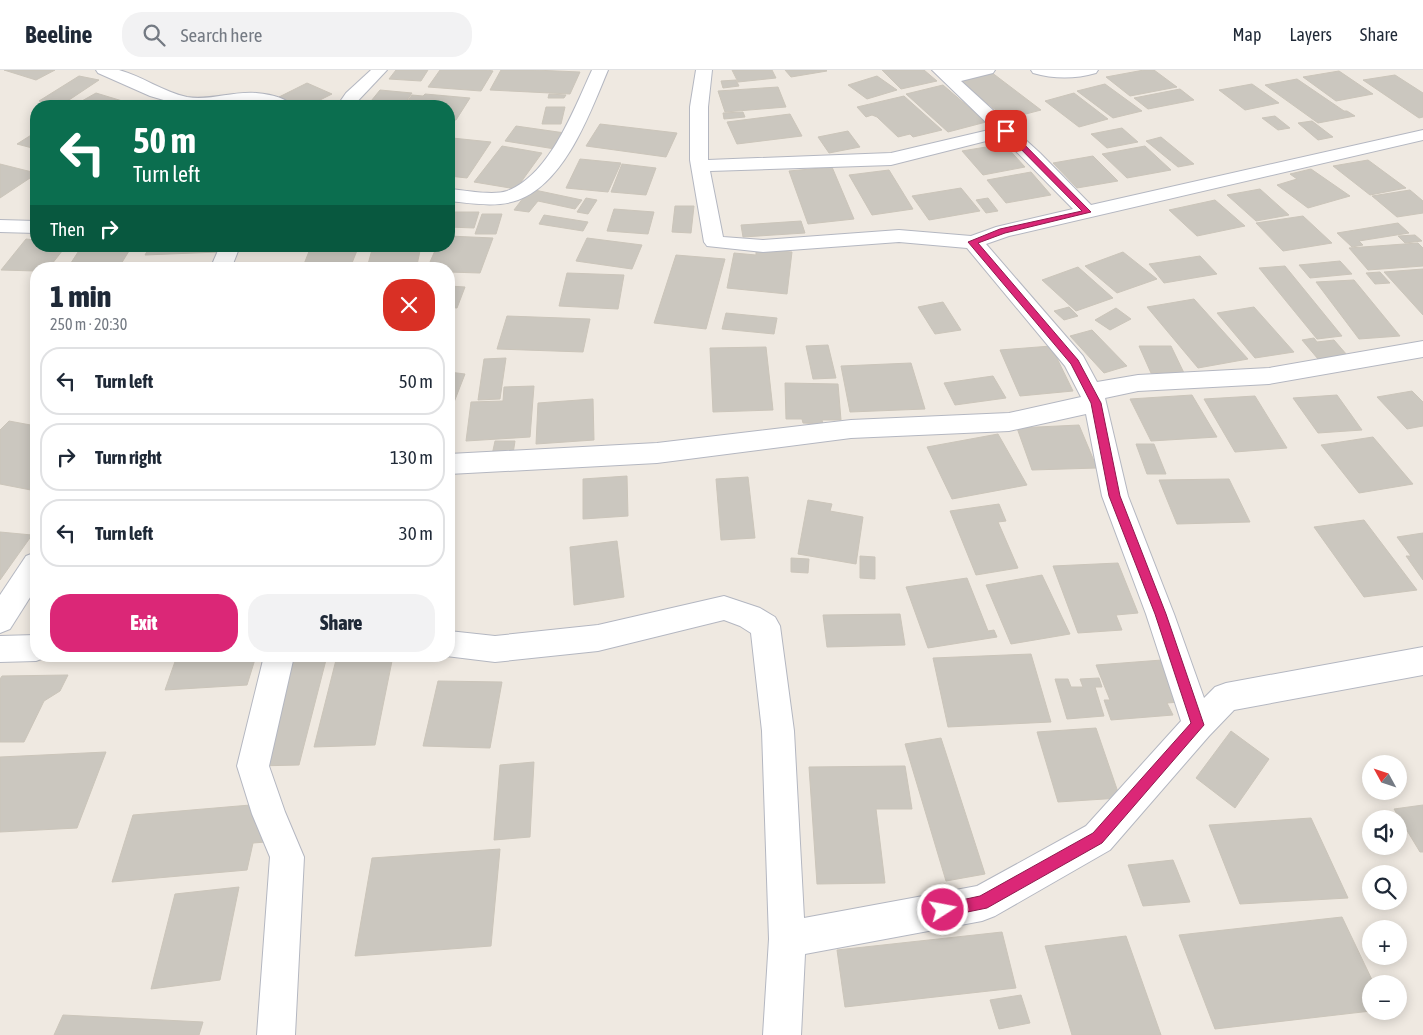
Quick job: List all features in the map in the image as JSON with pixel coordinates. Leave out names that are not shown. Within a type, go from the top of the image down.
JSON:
[{"type":"street","points":[[104,70],[182,100]]},
{"type":"street","points":[[347,100],[374,79],[379,70]]},
{"type":"street","points":[[455,195],[509,197],[529,188],[546,170],[574,128],[600,70]]},
{"type":"street","points":[[704,70],[699,107],[701,166],[714,242],[763,246],[899,236],[972,242],[1003,231],[1423,135]]},
{"type":"street","points":[[942,72],[960,76],[987,70]]},
{"type":"street","points":[[1040,70],[1068,73],[1090,70]]},
{"type":"street","points":[[942,72],[1006,131],[1087,212]]},
{"type":"street","points":[[236,100],[257,98],[270,100]]},
{"type":"street","points":[[701,166],[891,159],[1006,131]]},
{"type":"street","points":[[0,226],[30,227]]},
{"type":"street","points":[[972,242],[1075,362],[1094,398],[1115,496],[1160,614],[1198,725]]},
{"type":"street","points":[[455,464],[658,453],[851,429],[1009,422],[1094,398],[1138,383],[1269,376],[1423,350]]},
{"type":"street","points":[[0,620],[30,573]]},
{"type":"street","points":[[455,645],[494,649],[598,638],[724,608],[750,617],[765,626],[778,731],[787,939],[782,1035]]},
{"type":"street","points":[[0,649],[30,648]]},
{"type":"street","points":[[787,939],[982,903],[1098,838],[1198,725],[1226,697],[1423,661]]},
{"type":"street","points":[[276,1035],[287,857],[269,814],[253,766],[278,662]]},
{"type":"building","points":[[4,70],[55,70],[36,80]]},
{"type":"building","points":[[396,70],[428,70],[421,81],[389,79]]},
{"type":"building","points":[[440,70],[493,71],[481,91],[428,87]]},
{"type":"building","points":[[501,70],[580,72],[570,94],[490,90]]},
{"type":"building","points":[[732,70],[772,70],[776,78],[738,82]]},
{"type":"building","points":[[785,70],[826,70],[827,71],[791,77]]},
{"type":"building","points":[[882,70],[924,70],[937,81],[901,89]]},
{"type":"building","points":[[1154,70],[1177,87],[1130,96],[1106,77]]},
{"type":"building","points":[[1339,71],[1373,94],[1336,101],[1303,77]]},
{"type":"building","points":[[991,72],[1041,110],[1007,119],[958,80]]},
{"type":"building","points":[[1395,75],[1423,93],[1423,117],[1419,118],[1363,80]]},
{"type":"building","points":[[79,76],[99,80],[69,100],[41,100]]},
{"type":"building","points":[[877,76],[897,90],[867,99],[848,85]]},
{"type":"building","points":[[1297,79],[1344,111],[1355,116],[1318,123],[1265,85]]},
{"type":"building","points":[[736,80],[739,86],[723,88],[721,81]]},
{"type":"building","points":[[307,83],[332,94],[320,100],[285,100],[279,97]]},
{"type":"building","points":[[1105,84],[1142,111],[1113,118],[1077,91]]},
{"type":"building","points":[[1252,84],[1279,103],[1245,110],[1219,90]]},
{"type":"building","points":[[943,85],[986,122],[948,132],[906,94]]},
{"type":"building","points":[[778,87],[786,107],[725,112],[718,91]]},
{"type":"building","points":[[1180,89],[1194,100],[1148,109],[1134,98]]},
{"type":"building","points":[[380,90],[412,93],[407,100],[372,100]]},
{"type":"building","points":[[96,93],[119,100],[84,100]]},
{"type":"building","points":[[1074,93],[1108,119],[1079,127],[1045,101]]},
{"type":"building","points":[[425,94],[470,98],[456,120],[455,100],[408,100],[412,95],[423,96]]},
{"type":"building","points":[[549,94],[566,95],[564,98],[548,98]]},
{"type":"building","points":[[904,96],[942,130],[913,137],[910,134],[898,137],[877,117],[872,115],[866,117],[857,107]]},
{"type":"building","points":[[546,107],[565,107],[561,124],[542,124]]},
{"type":"building","points":[[743,112],[745,117],[724,119],[723,113]]},
{"type":"building","points":[[790,114],[802,136],[737,144],[727,122]]},
{"type":"building","points":[[1275,116],[1290,128],[1278,130],[1262,118]]},
{"type":"building","points":[[1312,121],[1333,137],[1318,140],[1298,123]]},
{"type":"building","points":[[600,124],[677,133],[666,157],[586,146]]},
{"type":"building","points":[[516,126],[565,133],[555,149],[505,141]]},
{"type":"building","points":[[1122,128],[1138,142],[1107,148],[1091,134]]},
{"type":"building","points":[[848,131],[860,147],[829,153],[818,137]]},
{"type":"building","points":[[30,136],[30,147],[17,144]]},
{"type":"building","points":[[1161,137],[1194,164],[1178,167],[1146,141]]},
{"type":"building","points":[[455,138],[491,142],[467,178],[455,177]]},
{"type":"building","points":[[1004,144],[1025,167],[983,175],[962,151]]},
{"type":"building","points":[[502,146],[542,153],[516,189],[474,182]]},
{"type":"building","points":[[1145,146],[1171,170],[1127,178],[1102,154]]},
{"type":"building","points":[[1093,156],[1118,181],[1077,188],[1053,163]]},
{"type":"building","points":[[580,159],[621,163],[608,192],[566,188]]},
{"type":"building","points":[[1368,160],[1406,188],[1370,195],[1333,166]]},
{"type":"building","points":[[0,164],[30,172],[30,178],[0,198]]},
{"type":"building","points":[[622,164],[656,168],[646,195],[611,192]]},
{"type":"building","points":[[832,167],[854,219],[808,224],[789,171]]},
{"type":"building","points":[[1311,169],[1350,196],[1308,208],[1277,185],[1297,179],[1290,174]]},
{"type":"building","points":[[889,170],[913,209],[872,215],[849,175]]},
{"type":"building","points":[[1031,172],[1051,195],[1006,203],[987,180]]},
{"type":"building","points":[[961,188],[980,211],[929,220],[912,196]]},
{"type":"building","points":[[530,189],[582,200],[575,209],[538,201],[529,212],[514,210]]},
{"type":"building","points":[[1260,189],[1289,215],[1256,221],[1227,195]]},
{"type":"building","points":[[1410,190],[1423,201],[1423,213],[1397,217],[1372,196]]},
{"type":"building","points":[[586,198],[597,200],[588,214],[577,212]]},
{"type":"building","points":[[988,198],[998,211],[986,213],[976,200]]},
{"type":"building","points":[[1215,200],[1245,226],[1197,236],[1169,210]]},
{"type":"building","points":[[675,206],[694,206],[691,233],[672,232]]},
{"type":"building","points":[[614,209],[654,212],[648,234],[607,231]]},
{"type":"building","points":[[455,212],[479,212],[474,228],[455,227]]},
{"type":"building","points":[[482,214],[502,214],[496,234],[475,234]]},
{"type":"building","points":[[544,215],[588,222],[583,231],[539,224]]},
{"type":"building","points":[[1303,216],[1332,243],[1283,251],[1256,223]]},
{"type":"building","points":[[801,221],[805,233],[743,237],[741,225]]},
{"type":"building","points":[[1398,223],[1409,233],[1359,241],[1363,245],[1352,247],[1337,233]]},
{"type":"building","points":[[1415,235],[1422,241],[1405,243],[1398,236]]},
{"type":"building","points":[[455,236],[493,238],[480,273],[455,272],[455,262],[430,262],[434,252],[455,252]]},
{"type":"building","points":[[587,238],[642,245],[632,269],[576,261]]},
{"type":"building","points":[[26,239],[30,239],[30,252],[61,252],[53,262],[30,262],[30,271],[1,270]]},
{"type":"building","points":[[1418,243],[1423,248],[1423,266],[1368,270],[1349,248]]},
{"type":"building","points":[[756,249],[792,252],[787,294],[727,288],[734,253],[756,255]]},
{"type":"building","points":[[78,252],[128,252],[122,262],[72,262]]},
{"type":"building","points":[[147,252],[218,252],[145,255]]},
{"type":"building","points":[[309,252],[356,252],[352,262],[305,262]]},
{"type":"building","points":[[371,252],[420,252],[418,262],[369,262]]},
{"type":"building","points":[[1123,252],[1157,279],[1117,293],[1085,266]]},
{"type":"building","points":[[676,255],[725,259],[706,329],[654,323]]},
{"type":"building","points":[[1200,256],[1217,274],[1164,283],[1149,264]]},
{"type":"building","points":[[1340,261],[1352,274],[1310,278],[1299,265]]},
{"type":"building","points":[[1285,266],[1342,336],[1317,339],[1259,268]]},
{"type":"building","points":[[1078,267],[1113,298],[1076,311],[1042,280]]},
{"type":"building","points":[[1423,269],[1423,315],[1384,272]]},
{"type":"building","points":[[1380,272],[1390,283],[1375,284],[1366,273]]},
{"type":"building","points":[[567,273],[624,275],[618,309],[559,306]]},
{"type":"building","points":[[1354,280],[1400,336],[1359,339],[1316,282]]},
{"type":"building","points":[[455,286],[465,287],[457,308],[455,308]]},
{"type":"building","points":[[1194,299],[1248,359],[1198,368],[1147,307]]},
{"type":"building","points":[[943,302],[961,330],[935,334],[918,307]]},
{"type":"building","points":[[1069,307],[1078,316],[1064,320],[1054,311]]},
{"type":"building","points":[[1254,307],[1294,352],[1255,358],[1217,313]]},
{"type":"building","points":[[1116,308],[1131,319],[1110,330],[1095,320]]},
{"type":"building","points":[[726,313],[777,318],[774,334],[722,329]]},
{"type":"building","points":[[507,316],[590,319],[583,352],[497,349]]},
{"type":"building","points":[[1092,330],[1127,366],[1104,373],[1070,336]]},
{"type":"building","points":[[1314,338],[1317,342],[1334,340],[1347,355],[1318,359],[1302,340]]},
{"type":"building","points":[[828,345],[836,378],[813,379],[806,346]]},
{"type":"building","points":[[1051,346],[1073,391],[1020,396],[1000,350]]},
{"type":"building","points":[[1139,346],[1171,346],[1184,373],[1151,373]]},
{"type":"building","points":[[766,347],[773,410],[713,412],[710,348]]},
{"type":"building","points":[[506,358],[500,399],[478,400],[484,359]]},
{"type":"building","points":[[911,363],[925,409],[850,412],[841,366]]},
{"type":"building","points":[[455,373],[465,374],[455,400]]},
{"type":"building","points":[[993,376],[1006,398],[955,405],[944,383]]},
{"type":"building","points":[[785,383],[838,384],[841,420],[822,420],[823,424],[803,423],[802,419],[786,419]]},
{"type":"building","points":[[534,386],[530,437],[466,441],[471,402],[503,401],[504,387]]},
{"type":"building","points":[[1412,391],[1423,402],[1423,426],[1407,429],[1377,397]]},
{"type":"building","points":[[1192,395],[1217,437],[1151,441],[1130,399]]},
{"type":"building","points":[[1337,395],[1362,430],[1318,433],[1293,398]]},
{"type":"building","points":[[1255,396],[1287,448],[1235,452],[1204,399]]},
{"type":"building","points":[[593,399],[594,440],[536,444],[538,403]]},
{"type":"building","points":[[9,421],[30,425],[30,490],[0,484],[0,430]]},
{"type":"building","points":[[1079,425],[1097,468],[1032,470],[1017,428]]},
{"type":"building","points":[[998,434],[1027,485],[952,499],[927,447]]},
{"type":"building","points":[[1373,437],[1413,484],[1359,493],[1321,445]]},
{"type":"building","points":[[495,441],[515,441],[513,454],[492,455]]},
{"type":"building","points":[[1136,444],[1154,444],[1166,474],[1147,474]]},
{"type":"building","points":[[627,476],[628,516],[583,519],[583,479]]},
{"type":"building","points":[[748,477],[755,538],[721,540],[716,479]]},
{"type":"building","points":[[1229,479],[1250,522],[1177,524],[1159,480]]},
{"type":"building","points":[[808,500],[832,504],[830,511],[863,517],[856,564],[798,554]]},
{"type":"building","points":[[999,504],[1006,521],[998,522],[1018,568],[976,575],[950,511]]},
{"type":"building","points":[[1364,520],[1417,590],[1364,597],[1314,527]]},
{"type":"building","points":[[0,532],[30,535],[30,538],[0,580]]},
{"type":"building","points":[[1423,533],[1423,580],[1406,556],[1411,556],[1397,537]]},
{"type":"building","points":[[617,541],[624,597],[574,605],[570,547]]},
{"type":"building","points":[[860,556],[875,557],[875,579],[860,578]]},
{"type":"building","points":[[791,558],[809,559],[808,573],[791,572]]},
{"type":"building","points":[[1118,563],[1138,613],[1116,615],[1122,630],[1078,633],[1053,566]]},
{"type":"building","points":[[1042,575],[1070,634],[1011,644],[986,585]]},
{"type":"building","points":[[967,578],[988,631],[994,630],[997,637],[928,648],[906,587]]},
{"type":"building","points":[[900,614],[905,645],[827,647],[823,615]]},
{"type":"building","points":[[1031,654],[1051,722],[948,727],[933,658]]},
{"type":"building","points":[[1162,660],[1180,702],[1167,703],[1173,715],[1111,720],[1104,700],[1110,700],[1096,665]]},
{"type":"building","points":[[175,662],[254,662],[247,685],[165,690]]},
{"type":"building","points":[[286,662],[325,662],[299,765],[255,766]]},
{"type":"building","points":[[335,662],[392,662],[375,745],[314,747]]},
{"type":"building","points":[[68,675],[60,691],[44,701],[24,742],[0,742],[0,679],[2,676]]},
{"type":"building","points":[[1099,678],[1102,687],[1095,687],[1104,716],[1067,719],[1055,679],[1068,679],[1071,687],[1083,687],[1080,679]]},
{"type":"building","points":[[438,681],[502,682],[490,748],[423,746]]},
{"type":"building","points":[[1096,728],[1120,798],[1058,802],[1037,732]]},
{"type":"building","points":[[1231,731],[1269,759],[1235,808],[1196,778]]},
{"type":"building","points":[[941,738],[985,874],[946,881],[905,744]]},
{"type":"building","points":[[106,752],[77,828],[0,832],[0,757]]},
{"type":"building","points":[[534,762],[530,837],[494,840],[500,765]]},
{"type":"building","points":[[905,766],[912,809],[876,809],[885,883],[817,884],[809,767]]},
{"type":"building","points":[[262,804],[266,842],[253,843],[247,870],[112,882],[133,815]]},
{"type":"building","points":[[1423,805],[1423,852],[1420,852],[1407,830],[1407,810],[1394,809]]},
{"type":"building","points":[[1311,818],[1348,898],[1240,904],[1209,825]]},
{"type":"building","points":[[500,849],[491,946],[355,956],[372,858]]},
{"type":"building","points":[[1173,860],[1190,902],[1143,906],[1128,865]]},
{"type":"building","points":[[239,887],[220,980],[151,989],[175,894]]},
{"type":"building","points":[[1342,917],[1362,959],[1362,965],[1365,965],[1370,975],[1362,975],[1362,1012],[1215,1029],[1179,935]]},
{"type":"building","points":[[1002,932],[1016,988],[845,1007],[837,950]]},
{"type":"building","points":[[1126,936],[1161,1035],[1072,1035],[1045,946]]},
{"type":"building","points":[[1021,995],[1030,1023],[999,1029],[990,1000]]},
{"type":"building","points":[[63,1015],[203,1022],[199,1035],[54,1035]]},
{"type":"route","points":[[943,910],[982,903],[1098,838],[1198,725],[1160,614],[1115,496],[1096,403],[1075,362],[972,242],[1003,231],[1087,212],[1034,156],[1006,131]]}]
